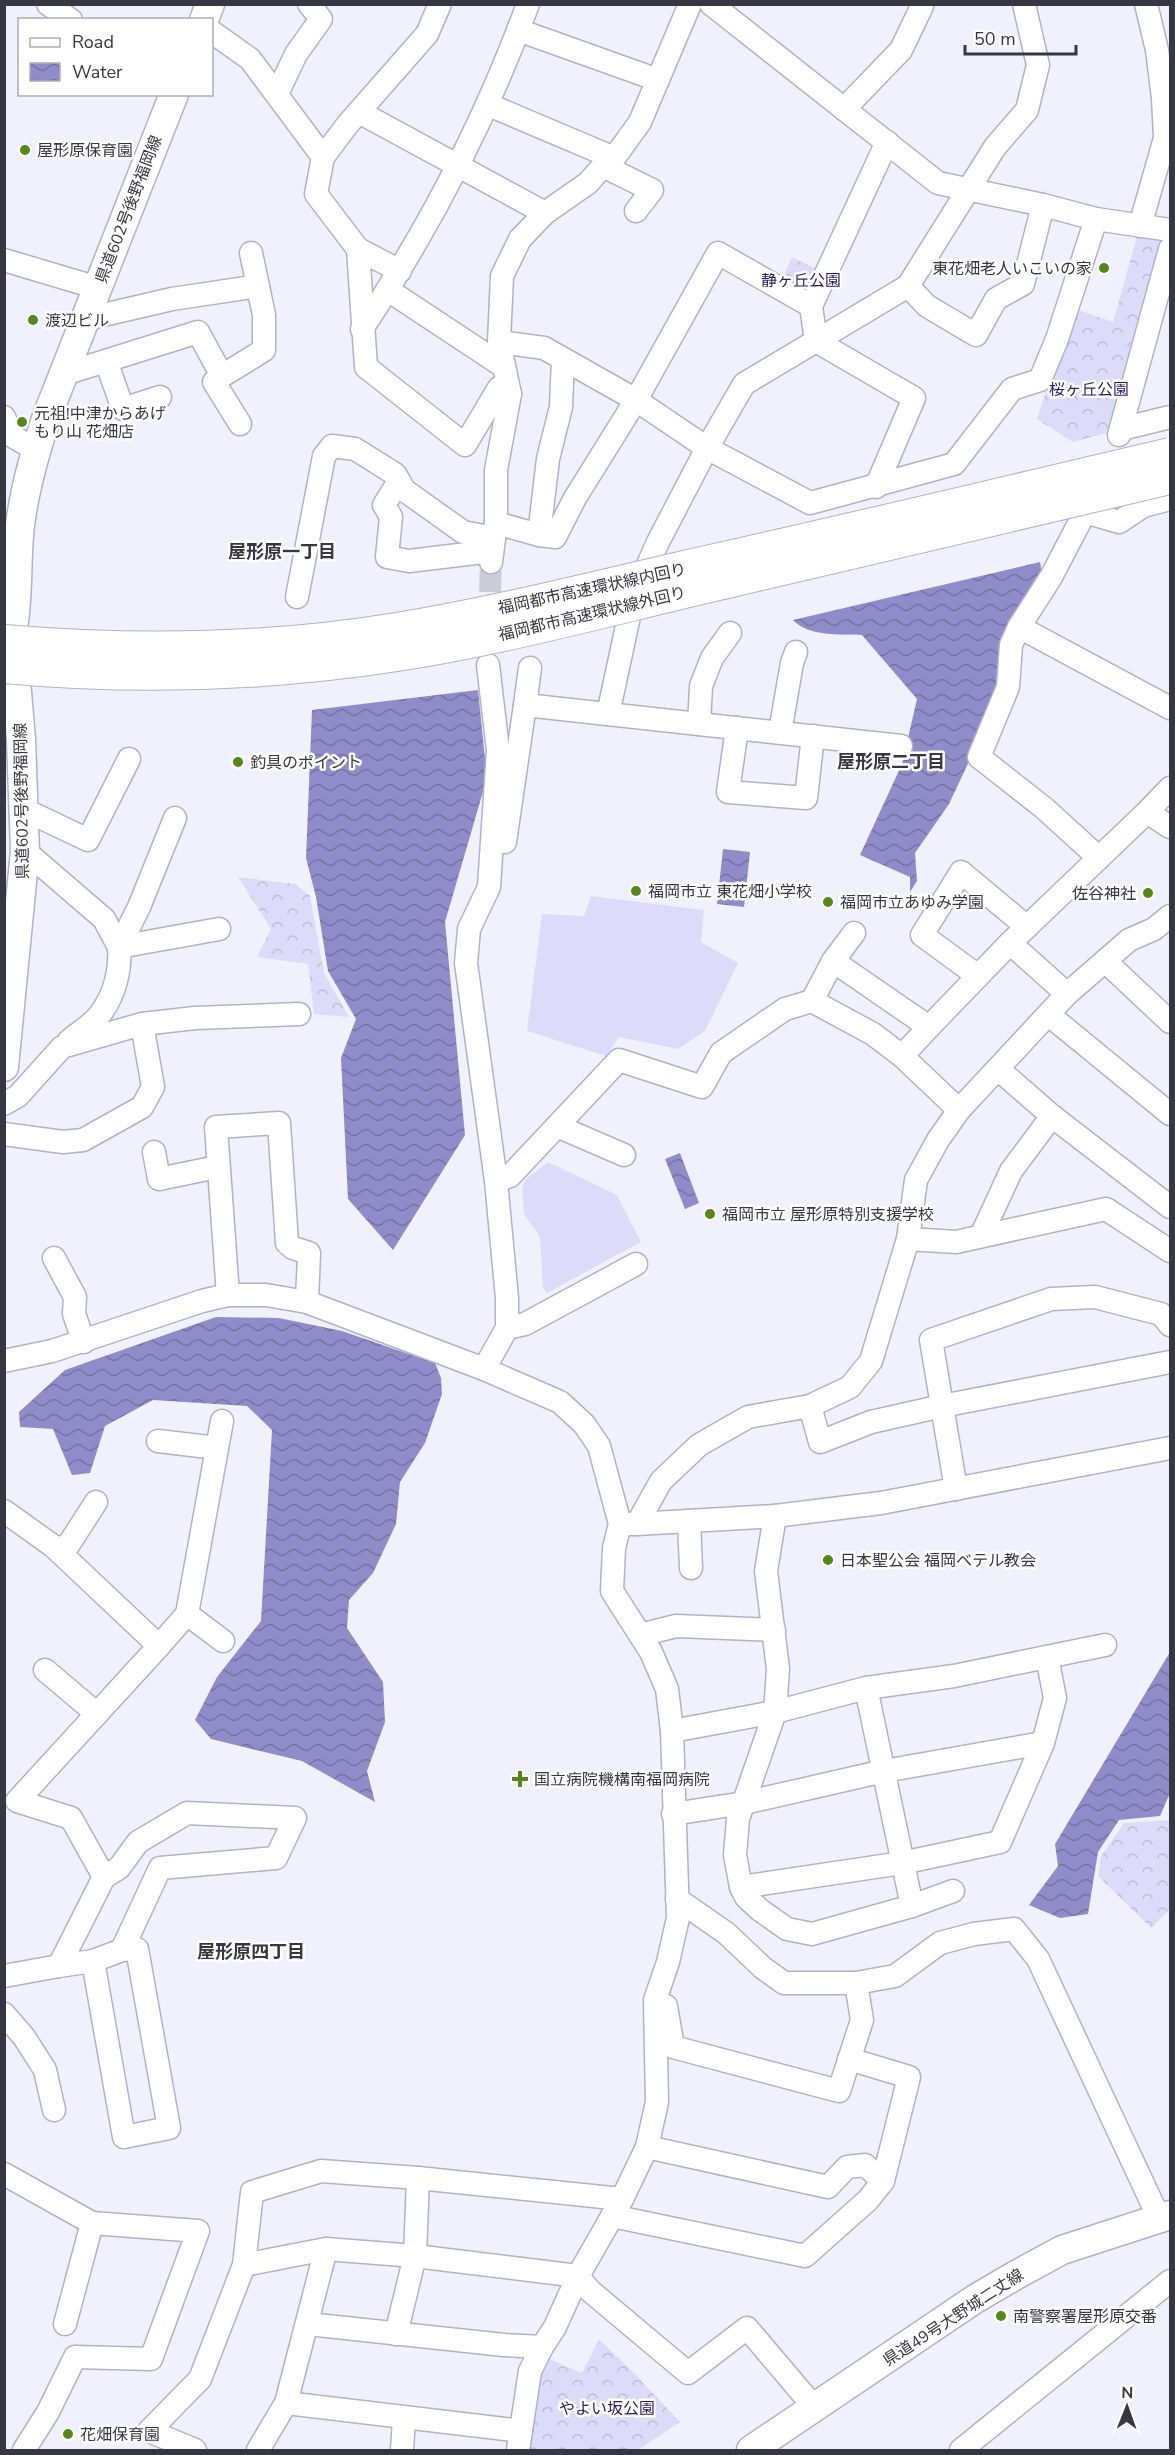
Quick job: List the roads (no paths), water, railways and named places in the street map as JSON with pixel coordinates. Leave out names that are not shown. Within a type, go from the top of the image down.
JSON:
[{"type":"highway","name":"福岡都市高速環状線内回り","points":[[4,641],[122,648],[195,647],[299,641],[397,629],[782,546],[1170,454]]},
{"type":"highway","name":"福岡都市高速環状線外回り","points":[[4,667],[122,673],[195,673],[300,667],[398,655],[537,627],[1170,478]]},
{"type":"main road","name":"県道602号後野福岡線","points":[[4,1067],[23,809],[21,739],[12,633],[16,616],[21,519],[36,450],[47,416],[173,96]]},
{"type":"main road","name":"県道49号大野城二丈線","points":[[751,2451],[975,2299],[1025,2270],[1062,2250],[1165,2216]]},
{"type":"street","points":[[48,4],[68,18]]},
{"type":"street","points":[[440,4],[427,34],[322,157],[316,194],[358,249],[503,366]]},
{"type":"street","points":[[362,329],[394,280],[489,105],[528,4]]},
{"type":"street","points":[[711,4],[938,183],[1044,205],[1096,219],[1170,230]]},
{"type":"street","points":[[608,714],[633,598],[658,542],[707,448],[744,384],[908,286],[995,147],[1027,110],[1038,65],[1024,4]]},
{"type":"street","points":[[1140,226],[1165,138],[1164,49],[1146,4]]},
{"type":"street","points":[[493,543],[496,470],[510,394],[499,342],[502,276],[520,239],[545,213],[588,183],[640,122],[687,5]]},
{"type":"street","points":[[844,109],[901,50],[922,6]]},
{"type":"street","points":[[277,94],[296,54],[322,9]]},
{"type":"street","points":[[518,30],[658,80]]},
{"type":"street","points":[[213,33],[249,59],[322,157]]},
{"type":"street","points":[[489,105],[608,162],[652,190],[636,211]]},
{"type":"street","points":[[359,112],[545,213]]},
{"type":"street","points":[[816,341],[811,306],[887,142]]},
{"type":"street","points":[[908,286],[927,306],[976,336],[996,300],[1023,284],[1044,205]]},
{"type":"street","points":[[499,342],[544,348],[636,400],[707,448],[810,503],[876,487],[954,464],[1012,389],[1040,380],[1057,339],[1096,219]]},
{"type":"street","points":[[358,249],[366,367],[465,445],[499,388],[510,394]]},
{"type":"street","points":[[1170,249],[1120,432],[1170,417]]},
{"type":"street","points":[[240,424],[214,382],[264,350],[264,315],[251,253]]},
{"type":"street","points":[[399,481],[384,506],[392,517],[387,556],[409,561],[539,535],[555,537],[575,498],[636,400],[718,253],[811,306]]},
{"type":"street","points":[[4,260],[98,288]]},
{"type":"street","points":[[86,320],[172,299],[258,286]]},
{"type":"street","points":[[64,375],[198,332],[222,375]]},
{"type":"street","points":[[816,341],[914,398],[876,487]]},
{"type":"street","points":[[539,535],[548,459],[561,407],[564,359]]},
{"type":"street","points":[[106,361],[123,409],[160,398]]},
{"type":"street","points":[[4,417],[12,436],[36,450]]},
{"type":"street","points":[[297,597],[324,456],[332,446],[355,449],[395,474],[404,490],[463,532],[493,543]]},
{"type":"street","points":[[1099,858],[1044,808],[979,757],[1008,687],[1011,645],[1019,627],[1051,578],[1084,512],[1119,522],[1143,506],[1170,499]]},
{"type":"street","points":[[1019,627],[1170,708]]},
{"type":"street","points":[[699,724],[701,686],[712,658],[730,633]]},
{"type":"street","points":[[780,732],[796,652]]},
{"type":"street","points":[[484,1369],[507,1328],[507,1298],[496,1181],[466,963],[469,928],[489,887],[490,880],[498,750],[488,665]]},
{"type":"street","points":[[490,880],[502,855],[530,668]]},
{"type":"street","points":[[525,705],[902,746]]},
{"type":"street","points":[[737,728],[728,792],[806,798],[813,736]]},
{"type":"street","points":[[23,809],[88,840],[129,759]]},
{"type":"street","points":[[902,1056],[1010,943],[1170,788]]},
{"type":"street","points":[[1147,812],[1170,827]]},
{"type":"street","points":[[119,947],[139,907],[175,818]]},
{"type":"street","points":[[4,1104],[18,1096],[62,1047],[101,1014],[112,992],[120,966],[119,947],[104,919],[18,868]]},
{"type":"street","points":[[978,976],[922,935],[961,872],[1027,927]]},
{"type":"street","points":[[286,2403],[404,2419],[519,2441],[530,2371],[647,2147],[657,2102],[655,2000],[678,1918],[672,1731],[667,1689],[651,1652],[612,1591],[614,1548],[628,1524],[661,1480],[699,1445],[748,1416],[810,1406],[850,1387],[871,1360],[908,1239],[916,1180],[938,1140],[959,1110],[1067,994],[1129,940],[1154,929],[1170,915]]},
{"type":"street","points":[[119,947],[219,929]]},
{"type":"street","points":[[812,1001],[833,961],[854,933]]},
{"type":"street","points":[[1010,943],[1067,994]]},
{"type":"street","points":[[833,961],[929,1027]]},
{"type":"street","points":[[1105,961],[1170,1022]]},
{"type":"street","points":[[496,1181],[510,1176],[619,1060],[702,1087],[721,1065],[721,1053],[785,1009],[812,1001],[873,1034],[902,1056],[959,1110]]},
{"type":"street","points":[[62,1047],[141,1024],[195,1018],[299,1014]]},
{"type":"street","points":[[1049,1015],[1170,1114]]},
{"type":"street","points":[[4,1134],[63,1142],[83,1140],[141,1107],[153,1087],[141,1024]]},
{"type":"street","points":[[998,1069],[1052,1116],[1170,1207]]},
{"type":"street","points":[[981,1236],[1011,1172],[1052,1116]]},
{"type":"street","points":[[228,1295],[217,1167],[216,1127],[279,1123],[287,1243],[292,1248],[309,1253],[307,1302]]},
{"type":"street","points":[[557,1126],[624,1155]]},
{"type":"street","points":[[154,1152],[159,1179],[217,1167]]},
{"type":"street","points":[[908,1239],[956,1242],[1106,1209],[1170,1251]]},
{"type":"street","points":[[54,1258],[75,1297],[74,1314],[84,1342]]},
{"type":"street","points":[[507,1328],[525,1324],[636,1264]]},
{"type":"street","points":[[4,1361],[84,1342],[202,1301],[228,1295],[266,1295],[307,1302],[484,1369],[560,1402],[584,1424],[599,1446],[628,1524]]},
{"type":"street","points":[[956,1489],[931,1340],[1051,1299],[1095,1297],[1161,1314],[1170,1325]]},
{"type":"street","points":[[810,1406],[820,1442],[871,1422],[1170,1362]]},
{"type":"street","points":[[104,1877],[71,1818],[11,1798],[96,1714],[187,1614],[222,1421]]},
{"type":"street","points":[[158,1441],[217,1448]]},
{"type":"street","points":[[628,1524],[775,1516],[881,1503],[1170,1448]]},
{"type":"street","points":[[58,1550],[69,1544],[96,1502]]},
{"type":"street","points":[[4,1511],[58,1550],[159,1646]]},
{"type":"street","points":[[775,1516],[766,1571],[778,1669],[775,1712],[738,1819],[735,1855],[741,1887],[746,1897],[760,1910],[787,1929],[812,1934],[912,1906],[953,1891]]},
{"type":"street","points":[[689,1521],[691,1568]]},
{"type":"street","points":[[187,1614],[223,1641]]},
{"type":"street","points":[[640,1635],[676,1626],[774,1630]]},
{"type":"street","points":[[672,1731],[775,1712],[866,1688],[954,1676],[1105,1645]]},
{"type":"street","points":[[741,1887],[902,1863],[1000,1842],[1042,1743],[1055,1698],[1047,1657]]},
{"type":"street","points":[[45,1670],[96,1714]]},
{"type":"street","points":[[866,1688],[912,1906]]},
{"type":"street","points":[[673,1814],[744,1803],[884,1771],[1042,1743]]},
{"type":"street","points":[[59,1965],[104,1877],[119,1868],[138,1842],[187,1813],[295,1818],[276,1858],[160,1868],[122,1950]]},
{"type":"street","points":[[677,1899],[726,1933],[784,1983],[856,1983],[895,1976],[940,1943],[1014,1929],[1038,1959],[1165,2216]]},
{"type":"street","points":[[4,1976],[93,1961],[122,1950],[137,1949],[170,2128],[124,2137],[93,1961]]},
{"type":"street","points":[[661,1981],[674,2048],[839,2091],[862,2020],[856,1983]]},
{"type":"street","points":[[4,2014],[24,2037],[45,2070],[54,2110]]},
{"type":"street","points":[[195,2451],[149,2431],[200,2379],[243,2265],[252,2192],[321,2171],[418,2178],[617,2208],[805,2256],[868,2200],[883,2181],[909,2077],[849,2059]]},
{"type":"street","points":[[647,2147],[828,2187],[847,2167],[865,2165],[883,2181]]},
{"type":"street","points":[[4,2174],[92,2223],[198,2231],[150,2359],[75,2357],[48,2412],[24,2451]]},
{"type":"street","points":[[396,2334],[415,2256],[418,2178]]},
{"type":"street","points":[[65,2324],[92,2223]]},
{"type":"street","points":[[243,2265],[326,2249],[415,2256],[578,2276],[589,2290],[688,2373],[747,2328],[814,2407]]},
{"type":"street","points":[[258,2451],[286,2403],[326,2249]]},
{"type":"street","points":[[961,2451],[1170,2281]]},
{"type":"street","points":[[308,2324],[542,2347]]},
{"type":"street","points":[[402,2451],[404,2419]]},
{"type":"water","points":[[1040,562],[1043,580],[1005,685],[949,804],[915,853],[917,881],[910,892],[910,877],[860,855],[902,764],[917,699],[862,635],[816,632],[793,620]]},
{"type":"water","points":[[478,690],[487,778],[445,922],[465,1135],[393,1250],[348,1199],[341,1058],[356,1019],[328,971],[316,897],[306,858],[312,710]]},
{"type":"water","points":[[723,849],[750,852],[744,907],[717,904]]},
{"type":"water","points":[[680,1153],[699,1203],[685,1209],[665,1159]]},
{"type":"water","points":[[216,1317],[279,1318],[342,1331],[435,1363],[441,1378],[442,1394],[425,1443],[400,1482],[396,1524],[373,1573],[349,1600],[347,1628],[383,1682],[385,1722],[367,1771],[375,1802],[302,1761],[211,1739],[195,1720],[217,1677],[261,1621],[272,1430],[247,1406],[153,1400],[105,1426],[90,1473],[72,1475],[53,1429],[20,1427],[19,1412],[65,1370]]},
{"type":"water","points":[[1170,1652],[1170,1793],[1160,1816],[1119,1820],[1098,1852],[1088,1914],[1060,1918],[1029,1905],[1058,1866],[1055,1844]]},
{"type":"tunnel","points":[[489,625],[491,562]]},
{"type":"place","name":"屋形原保育園","points":[[25,150]]},
{"type":"place","name":"東花畑老人いこいの家","points":[[1104,268]]},
{"type":"place","name":"渡辺ビル","points":[[33,320]]},
{"type":"place","name":"元祖!中津からあげ もり山 花畑店","points":[[22,422]]},
{"type":"place","name":"釣具のポイント","points":[[238,762]]},
{"type":"place","name":"福岡市立 東花畑小学校","points":[[636,891]]},
{"type":"place","name":"佐谷神社","points":[[1148,893]]},
{"type":"place","name":"福岡市立あゆみ学園","points":[[828,902]]},
{"type":"place","name":"福岡市立 屋形原特別支援学校","points":[[710,1214]]},
{"type":"place","name":"日本聖公会 福岡ベテル教会","points":[[828,1560]]},
{"type":"place","name":"国立病院機構南福岡病院","points":[[520,1779]]},
{"type":"place","name":"南警察署屋形原交番","points":[[1001,2316]]},
{"type":"place","name":"花畑保育園","points":[[68,2434]]},
{"type":"district","name":"屋形原一丁目","points":[[282,552]]},
{"type":"district","name":"屋形原二丁目","points":[[891,762]]},
{"type":"district","name":"屋形原四丁目","points":[[251,1952]]},
{"type":"park label","name":"静ヶ丘公園","points":[[801,280]]},
{"type":"park label","name":"桜ヶ丘公園","points":[[1089,389]]},
{"type":"park label","name":"やよい坂公園","points":[[607,2408]]}]
